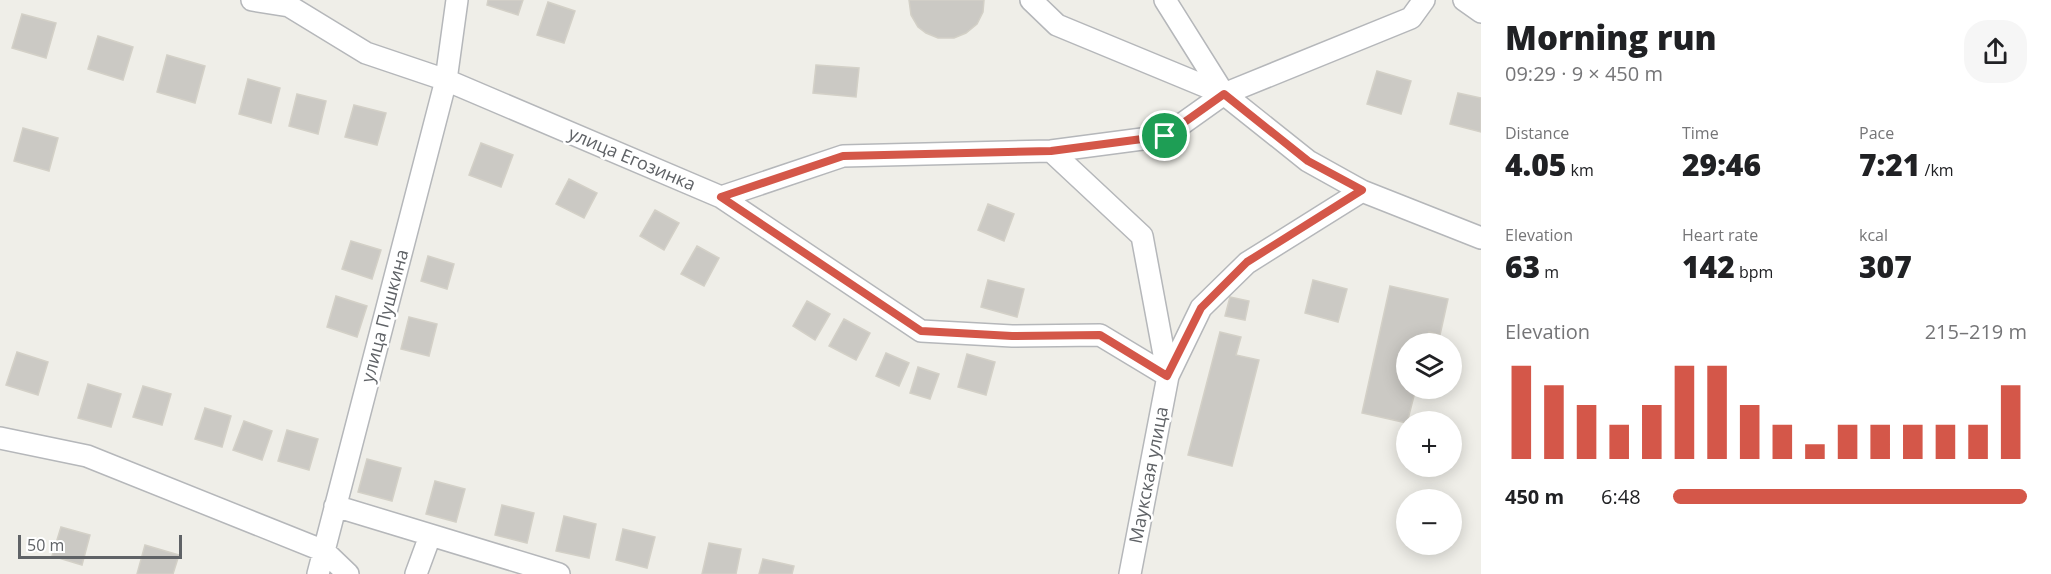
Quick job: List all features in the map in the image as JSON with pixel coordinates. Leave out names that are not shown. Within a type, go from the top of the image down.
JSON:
[{"type":"street","name":"улица Егозинка","points":[[252,0],[289,6],[366,53],[446,80],[721,197],[921,331],[1012,336],[1100,335],[1167,376]]},
{"type":"street","name":"улица Пушкина","points":[[318,574],[446,80],[456,0]]},
{"type":"street","points":[[1032,0],[1057,25],[1224,94],[1308,161],[1362,190],[1481,238]]},
{"type":"street","points":[[1165,0],[1224,94]]},
{"type":"street","points":[[721,197],[843,156],[1051,151],[1165,136],[1224,94],[1411,18],[1424,0]]},
{"type":"street","points":[[1464,0],[1481,12]]},
{"type":"street","points":[[1051,151],[1142,236],[1167,376]]},
{"type":"street","points":[[1167,376],[1201,308],[1247,262],[1362,190]]},
{"type":"street","name":"Маукская улица","points":[[1130,574],[1167,376]]},
{"type":"street","points":[[0,438],[87,456],[324,551],[348,574]]},
{"type":"street","points":[[335,506],[559,574]]},
{"type":"street","points":[[416,574],[430,536]]},
{"type":"building","points":[[488,0],[523,0],[518,15],[487,5]]},
{"type":"building","points":[[909,0],[984,0],[983,12],[977,24],[966,33],[954,38],[938,38],[918,27],[911,15]]},
{"type":"building","points":[[548,2],[575,11],[564,43],[537,35]]},
{"type":"building","points":[[22,14],[56,23],[46,58],[12,48]]},
{"type":"building","points":[[98,36],[133,47],[123,80],[88,69]]},
{"type":"building","points":[[167,55],[205,66],[195,103],[157,92]]},
{"type":"building","points":[[816,65],[859,68],[856,97],[813,93]]},
{"type":"building","points":[[1377,71],[1411,81],[1401,114],[1367,104]]},
{"type":"building","points":[[248,79],[280,88],[271,123],[239,114]]},
{"type":"building","points":[[1458,93],[1481,98],[1481,132],[1450,124]]},
{"type":"building","points":[[297,94],[326,101],[318,134],[289,126]]},
{"type":"building","points":[[354,105],[386,113],[377,145],[345,137]]},
{"type":"building","points":[[23,128],[58,138],[49,171],[14,161]]},
{"type":"building","points":[[481,143],[513,155],[501,187],[469,175]]},
{"type":"building","points":[[569,179],[597,193],[584,218],[556,204]]},
{"type":"building","points":[[988,204],[1014,214],[1004,241],[978,230]]},
{"type":"building","points":[[655,210],[679,223],[664,250],[640,236]]},
{"type":"building","points":[[351,241],[381,250],[372,279],[342,269]]},
{"type":"building","points":[[697,246],[719,258],[704,286],[681,274]]},
{"type":"building","points":[[428,256],[454,264],[447,289],[421,281]]},
{"type":"building","points":[[988,280],[1024,289],[1017,317],[981,307]]},
{"type":"building","points":[[1313,280],[1347,289],[1338,322],[1305,313]]},
{"type":"building","points":[[1390,286],[1448,299],[1440,333],[1396,333],[1396,399],[1413,399],[1410,411],[1396,411],[1396,421],[1362,413]]},
{"type":"building","points":[[336,296],[367,306],[357,337],[327,327]]},
{"type":"building","points":[[1230,297],[1249,301],[1245,320],[1225,316]]},
{"type":"building","points":[[807,301],[830,314],[815,340],[793,326]]},
{"type":"building","points":[[409,317],[437,324],[429,356],[401,349]]},
{"type":"building","points":[[844,319],[870,333],[856,360],[829,346]]},
{"type":"building","points":[[1220,332],[1241,337],[1236,355],[1259,360],[1232,466],[1188,455]]},
{"type":"building","points":[[17,352],[48,362],[38,395],[6,385]]},
{"type":"building","points":[[886,353],[909,363],[899,386],[876,376]]},
{"type":"building","points":[[967,354],[995,362],[986,395],[958,387]]},
{"type":"building","points":[[918,367],[939,374],[930,399],[910,393]]},
{"type":"building","points":[[88,384],[121,394],[111,427],[78,418]]},
{"type":"building","points":[[143,386],[171,394],[162,425],[133,417]]},
{"type":"building","points":[[205,408],[231,416],[222,447],[195,439]]},
{"type":"building","points":[[244,421],[272,431],[262,460],[233,450]]},
{"type":"building","points":[[287,430],[318,439],[309,470],[278,461]]},
{"type":"building","points":[[367,459],[401,468],[392,501],[358,492]]},
{"type":"building","points":[[435,481],[465,489],[456,522],[426,514]]},
{"type":"building","points":[[502,505],[534,513],[527,543],[495,535]]},
{"type":"building","points":[[564,516],[596,524],[589,558],[556,551]]},
{"type":"building","points":[[61,527],[90,535],[82,565],[52,556]]},
{"type":"building","points":[[623,529],[655,537],[647,568],[616,560]]},
{"type":"building","points":[[709,543],[741,549],[736,574],[702,574]]},
{"type":"building","points":[[145,545],[179,555],[173,574],[137,574]]},
{"type":"building","points":[[763,559],[794,566],[792,574],[759,574]]},
{"type":"route","points":[[1224,94],[1308,161],[1362,190],[1247,262],[1201,308],[1167,376],[1100,335],[1012,336],[921,331],[721,197],[843,156],[1051,151],[1165,136],[1224,94]]}]
